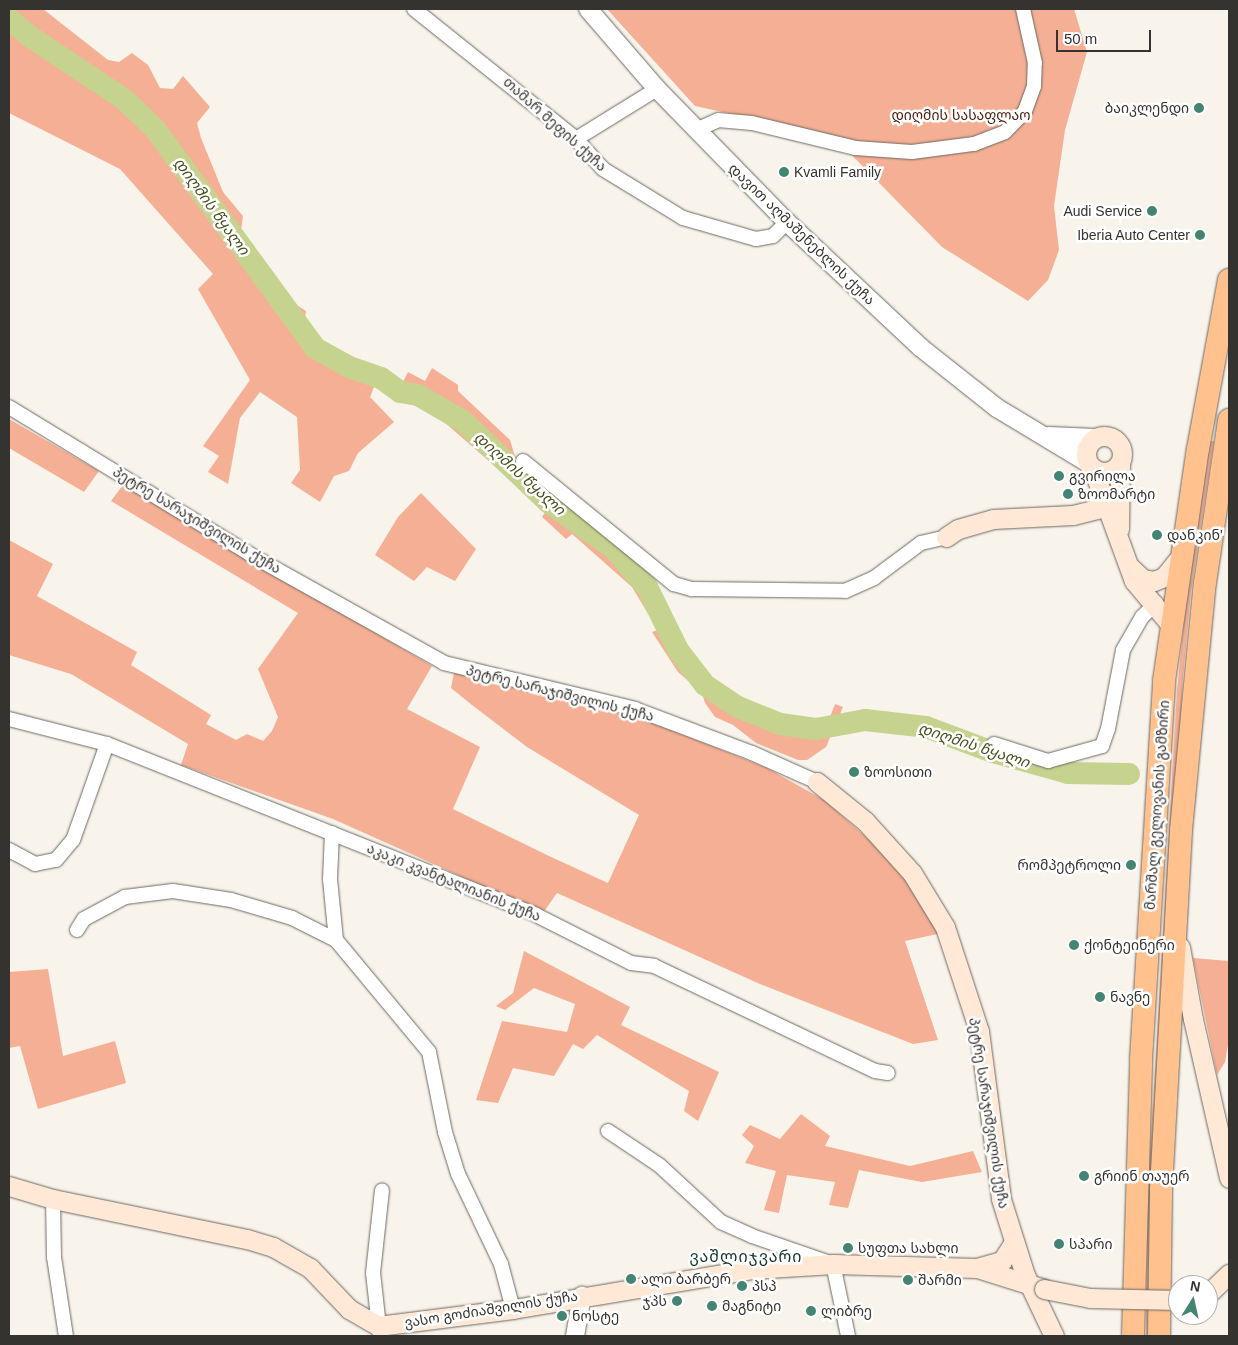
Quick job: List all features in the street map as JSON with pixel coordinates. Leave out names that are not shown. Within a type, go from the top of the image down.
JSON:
[{"type":"highway","name":"მარშალ გელოვანის გამზირი","points":[[1133,1336],[1141,1060],[1170,624],[1229,280]]},
{"type":"highway","name":"მარშალ გელოვანის გამზირი","points":[[1159,1336],[1161,1189],[1181,830],[1205,583],[1229,420]]},
{"type":"main road","points":[[1120,545],[1118,508],[1122,451],[1116,441],[1106,436],[1095,438],[1086,452],[1105,507],[1120,545],[1128,565],[1137,586],[1156,603],[1170,624]]},
{"type":"main road","points":[[1091,466],[1105,472],[1120,462]]},
{"type":"main road","points":[[946,537],[958,529],[993,519],[1084,514],[1105,507]]},
{"type":"main road","points":[[1128,565],[1143,579],[1154,581],[1164,578],[1180,557]]},
{"type":"main road","name":"პეტრე სარაჯიშვილის ქუჩა","points":[[817,782],[865,821],[912,873],[945,927],[979,1031],[998,1184],[1014,1242],[1036,1286],[1054,1336]]},
{"type":"main road","points":[[1175,916],[1193,1019],[1229,1178]]},
{"type":"main road","points":[[9,1186],[53,1199],[247,1239],[273,1247],[310,1268],[349,1309],[379,1331]]},
{"type":"main road","name":"ვასო გოძიაშვილის ქუჩა","points":[[977,1268],[1002,1261],[1014,1242]]},
{"type":"main road","name":"ვასო გოძიაშვილის ქუჩა","points":[[379,1331],[752,1269],[833,1264],[977,1268],[1036,1286],[1090,1298],[1168,1300]]},
{"type":"main road","points":[[1218,1284],[1229,1274]]},
{"type":"street","name":"თამარ მეფის ქუჩა","points":[[414,9],[576,139],[603,169],[683,218],[756,240],[773,236],[787,222]]},
{"type":"street","name":"დავით აღმაშენებლის ქუჩა","points":[[588,9],[657,90],[696,130],[787,222],[920,347],[984,398],[1091,466]]},
{"type":"street","points":[[696,130],[718,120],[752,124],[855,148],[912,152],[974,144],[1005,132],[1025,111],[1034,86],[1035,63],[1023,9]]},
{"type":"street","points":[[576,139],[657,90]]},
{"type":"street","name":"პეტრე სარაჯიშვილის ქუჩა","points":[[9,407],[251,555],[444,663],[635,709],[752,753],[817,782]]},
{"type":"street","name":"დავით აღმაშენებლის ქუჩა","points":[[1039,434],[1095,438]]},
{"type":"street","points":[[523,461],[674,584],[692,588],[845,591],[874,578],[922,542],[946,537]]},
{"type":"street","points":[[994,744],[1048,761],[1089,753],[1102,746],[1108,729],[1123,650],[1142,617],[1156,603]]},
{"type":"street","name":"აკაკი კვანტალიანის ქუჩა","points":[[9,718],[107,744],[332,832],[536,915],[631,962],[654,966],[875,1071],[888,1073]]},
{"type":"street","points":[[9,850],[35,864],[56,860],[73,840],[107,744]]},
{"type":"street","points":[[332,832],[330,879],[336,940]]},
{"type":"street","points":[[77,930],[84,918],[125,898],[173,891],[231,900],[292,918],[336,940],[429,1052],[445,1132],[458,1174],[501,1264],[513,1309]]},
{"type":"street","points":[[608,1131],[659,1165],[721,1222],[752,1236],[833,1264],[848,1336]]},
{"type":"street","points":[[379,1331],[373,1272],[382,1190]]},
{"type":"street","points":[[53,1199],[54,1257],[66,1336]]},
{"type":"street","points":[[576,1336],[582,1296]]},
{"type":"green space","points":[[9,9],[43,9],[108,60],[119,62],[132,53],[148,65],[160,88],[173,89],[183,76],[210,107],[197,123],[201,138],[223,192],[243,216],[241,230],[292,302],[306,311],[304,323],[319,343],[348,361],[403,382],[408,372],[425,381],[432,368],[458,385],[458,391],[510,440],[516,460],[648,568],[643,572],[684,650],[692,654],[699,668],[763,712],[794,719],[823,721],[830,717],[835,704],[843,707],[826,747],[807,760],[798,760],[756,743],[733,725],[715,717],[705,703],[702,693],[678,672],[652,632],[658,630],[632,587],[572,534],[566,539],[542,517],[546,511],[427,407],[374,387],[370,397],[394,422],[358,453],[349,471],[334,476],[320,502],[291,483],[300,470],[297,417],[260,392],[240,418],[228,484],[208,472],[219,456],[203,446],[250,380],[198,289],[213,274],[120,169],[9,113]]},
{"type":"green space","name":"დიღმის სასაფლაო","points":[[607,9],[1074,9],[1087,52],[1065,130],[1054,206],[1059,250],[1048,280],[1028,301],[942,247],[833,136],[695,106]]},
{"type":"green space","points":[[9,419],[99,471],[84,492],[9,448]]},
{"type":"green space","points":[[1210,441],[1214,441],[1191,592],[1183,677],[1149,1336],[1146,1336],[1147,1206],[1177,690],[1187,592]]},
{"type":"green space","points":[[123,485],[432,666],[407,709],[480,747],[453,809],[608,883],[639,815],[527,747],[472,705],[451,688],[454,673],[624,711],[767,768],[824,800],[892,860],[919,894],[942,933],[905,941],[938,1040],[913,1044],[760,984],[557,893],[543,913],[333,819],[181,765],[188,744],[71,674],[9,655],[9,540],[53,564],[37,596],[137,652],[131,665],[211,715],[206,724],[236,740],[247,734],[263,741],[272,731],[278,717],[258,669],[298,613],[111,501]]},
{"type":"green space","points":[[421,493],[476,549],[455,581],[427,567],[414,581],[375,555],[398,517]]},
{"type":"green space","points":[[524,951],[630,1007],[621,1025],[719,1072],[698,1121],[684,1111],[689,1091],[597,1035],[583,1049],[573,1044],[554,1076],[513,1068],[498,1103],[476,1100],[502,1021],[567,1032],[575,1004],[534,988],[505,1010],[496,1006],[513,993]]},
{"type":"green space","points":[[1193,958],[1229,961],[1229,1039],[1225,1062],[1217,1075]]},
{"type":"green space","points":[[48,969],[63,1056],[115,1041],[126,1083],[38,1109],[20,1046],[9,1048],[9,972]]},
{"type":"green space","points":[[801,1114],[830,1136],[825,1146],[910,1166],[973,1151],[982,1172],[922,1182],[859,1170],[848,1208],[829,1205],[835,1182],[787,1175],[779,1213],[764,1210],[776,1171],[745,1163],[754,1146],[742,1135],[750,1125],[780,1139]]},
{"type":"waterway","name":"დიღმის წყალი","points":[[9,19],[29,36],[124,99],[155,129],[315,348],[349,367],[381,378],[400,392],[418,395],[463,421],[548,502],[613,548],[647,587],[678,650],[705,685],[738,707],[780,724],[816,729],[865,720],[926,727],[993,752],[1068,773],[1129,774]]},
{"type":"place","name":"ბაიკლენდი","points":[[1199,108]]},
{"type":"place","name":"Kvamli Family","points":[[784,172]]},
{"type":"place","name":"Audi Service","points":[[1152,211]]},
{"type":"place","name":"Iberia Auto Center","points":[[1200,235]]},
{"type":"place","name":"გვირილა","points":[[1059,476]]},
{"type":"place","name":"ზოომარტი","points":[[1068,494]]},
{"type":"place","name":"დანკინ'","points":[[1157,535]]},
{"type":"place","name":"ზოოსითი","points":[[854,772]]},
{"type":"place","name":"რომპეტროლი","points":[[1131,865]]},
{"type":"place","name":"ქონტეინერი","points":[[1074,945]]},
{"type":"place","name":"ნავნე","points":[[1100,997]]},
{"type":"place","name":"გრიინ თაუერ","points":[[1084,1176]]},
{"type":"place","name":"სპარი","points":[[1059,1244]]},
{"type":"place","name":"სუფთა სახლი","points":[[848,1248]]},
{"type":"place","name":"ალი ბარბერ","points":[[631,1279]]},
{"type":"place","name":"შარმი","points":[[908,1280]]},
{"type":"place","name":"პსპ","points":[[742,1286]]},
{"type":"place","name":"ჯპს","points":[[677,1301]]},
{"type":"place","name":"მაგნიტი","points":[[712,1306]]},
{"type":"place","name":"ლიბრე","points":[[811,1311]]},
{"type":"place","name":"ნოსტე","points":[[562,1316]]},
{"type":"district","name":"ვაშლიჯვარი","points":[[746,1257]]}]
